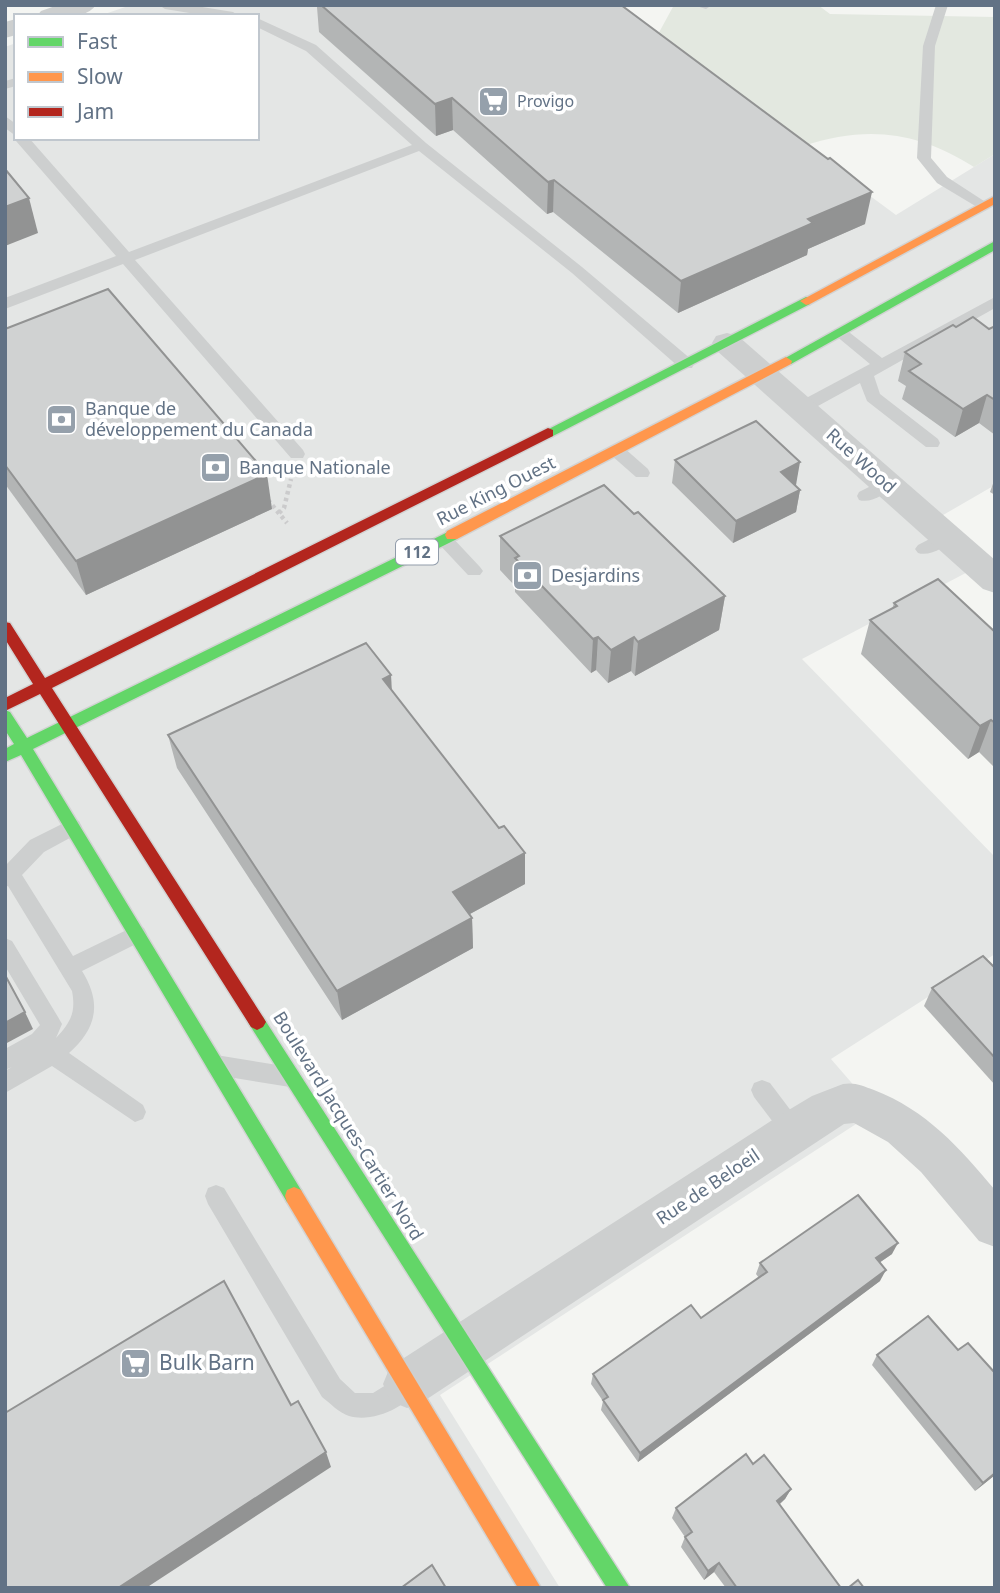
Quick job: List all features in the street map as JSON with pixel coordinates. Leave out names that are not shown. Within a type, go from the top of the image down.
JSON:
[{"type":"main road","name":"Rue King Ouest","points":[[5,705],[686,364],[988,203]]},
{"type":"main road","name":"Rue King Ouest","points":[[5,755],[617,451],[992,249]]},
{"type":"main road","name":"Boulevard Jacques-Cartier Nord","points":[[5,627],[70,724],[619,1588]]},
{"type":"main road","points":[[5,716],[530,1588]]},
{"type":"street","points":[[56,14],[84,5]]},
{"type":"street","name":"Rue Wood","points":[[727,343],[801,408],[876,490],[935,542],[995,580]]},
{"type":"street","name":"Rue de Beloeil","points":[[407,1384],[793,1131],[823,1113],[851,1102],[876,1111],[905,1128],[939,1160],[995,1224]]},
{"type":"lane","points":[[165,5],[216,14]]},
{"type":"lane","points":[[699,5],[706,5]]},
{"type":"lane","points":[[942,5],[929,46],[924,158],[929,169],[942,180],[988,203]]},
{"type":"lane","points":[[259,23],[311,48],[421,146],[577,270],[686,364]]},
{"type":"lane","points":[[23,140],[297,454]]},
{"type":"lane","points":[[5,304],[421,146]]},
{"type":"lane","points":[[801,408],[995,302]]},
{"type":"lane","points":[[840,332],[881,365]]},
{"type":"lane","points":[[865,374],[873,397],[932,443]]},
{"type":"lane","points":[[617,451],[642,473]]},
{"type":"lane","points":[[444,539],[474,571]]},
{"type":"lane","points":[[5,1083],[51,1053],[78,1029],[86,1008],[82,989],[8,877],[37,846],[72,827]]},
{"type":"lane","points":[[68,968],[137,934]]},
{"type":"lane","points":[[5,947],[51,1024],[50,1031],[43,1039],[5,1060]]},
{"type":"lane","points":[[51,1053],[135,1112]]},
{"type":"lane","points":[[215,1065],[294,1078]]},
{"type":"lane","points":[[762,1090],[793,1131]]},
{"type":"lane","points":[[216,1196],[331,1388],[351,1405],[376,1405],[407,1384]]},
{"type":"path","points":[[262,492],[279,513],[285,508],[297,454]]},
{"type":"shaded area","points":[[131,5],[611,5],[896,215],[995,154],[995,485],[931,522],[979,566],[802,659],[995,857],[995,954],[831,1059],[876,1111],[440,1395],[560,1588],[5,1588],[5,47],[14,44],[14,140],[259,140],[259,14],[105,14]]},
{"type":"shaded area","points":[[674,5],[818,5],[830,14],[995,17],[995,154],[974,167],[953,155],[912,139],[870,134],[826,139],[803,146],[656,38]]},
{"type":"building","points":[[321,5],[621,5],[830,158],[872,192],[808,219],[813,223],[681,281],[554,180],[548,182],[452,98],[435,104]]},
{"type":"building","points":[[5,169],[29,198],[5,207]]},
{"type":"building","points":[[108,289],[267,474],[76,561],[5,465],[5,329]]},
{"type":"building","points":[[973,317],[989,329],[995,328],[995,400],[987,395],[963,409],[909,371],[921,364],[905,352]]},
{"type":"building","points":[[756,421],[800,462],[781,472],[800,490],[736,521],[675,460]]},
{"type":"building","points":[[604,485],[634,514],[638,512],[725,596],[638,642],[634,637],[611,650],[598,637],[593,639],[515,558],[519,556],[500,536]]},
{"type":"building","points":[[938,579],[995,632],[995,723],[991,720],[980,726],[870,620],[897,606],[894,603]]},
{"type":"building","points":[[366,643],[391,675],[383,679],[499,828],[504,826],[525,853],[453,892],[472,918],[337,991],[168,735]]},
{"type":"building","points":[[983,956],[995,968],[995,1058],[932,988]]},
{"type":"building","points":[[5,975],[25,1012],[5,1023]]},
{"type":"building","points":[[858,1195],[898,1243],[876,1258],[886,1270],[640,1453],[603,1400],[608,1397],[593,1374],[691,1305],[701,1318],[767,1272],[760,1263]]},
{"type":"building","points":[[224,1281],[291,1405],[298,1401],[326,1452],[118,1588],[5,1588],[5,1413]]},
{"type":"building","points":[[928,1316],[958,1350],[968,1343],[995,1373],[995,1473],[983,1483],[877,1355]]},
{"type":"building","points":[[746,1454],[753,1464],[764,1455],[791,1489],[777,1501],[841,1588],[737,1588],[719,1563],[708,1571],[685,1537],[692,1532],[676,1508]]},
{"type":"building","points":[[432,1565],[446,1588],[401,1588]]},
{"type":"building","points":[[858,1580],[864,1588],[848,1588]]},
{"type":"traffic: fast","points":[[786,361],[995,245]]},
{"type":"traffic: fast","points":[[548,433],[806,301]]},
{"type":"traffic: fast","points":[[5,756],[452,535]]},
{"type":"traffic: fast","points":[[5,716],[294,1196]]},
{"type":"traffic: fast","points":[[257,1022],[619,1588]]},
{"type":"traffic: slow","points":[[806,301],[995,199]]},
{"type":"traffic: slow","points":[[452,535],[786,361]]},
{"type":"traffic: slow","points":[[294,1196],[530,1588]]},
{"type":"traffic: jam","points":[[5,705],[548,433]]},
{"type":"traffic: jam","points":[[5,627],[257,1022]]},
{"type":"place","name":"Provigo","points":[[494,101]]},
{"type":"place","name":"Banque de développement du Canada","points":[[62,419]]},
{"type":"place","name":"Banque Nationale","points":[[216,468]]},
{"type":"place","name":"Desjardins","points":[[528,576]]},
{"type":"place","name":"Bulk Barn","points":[[136,1363]]}]
